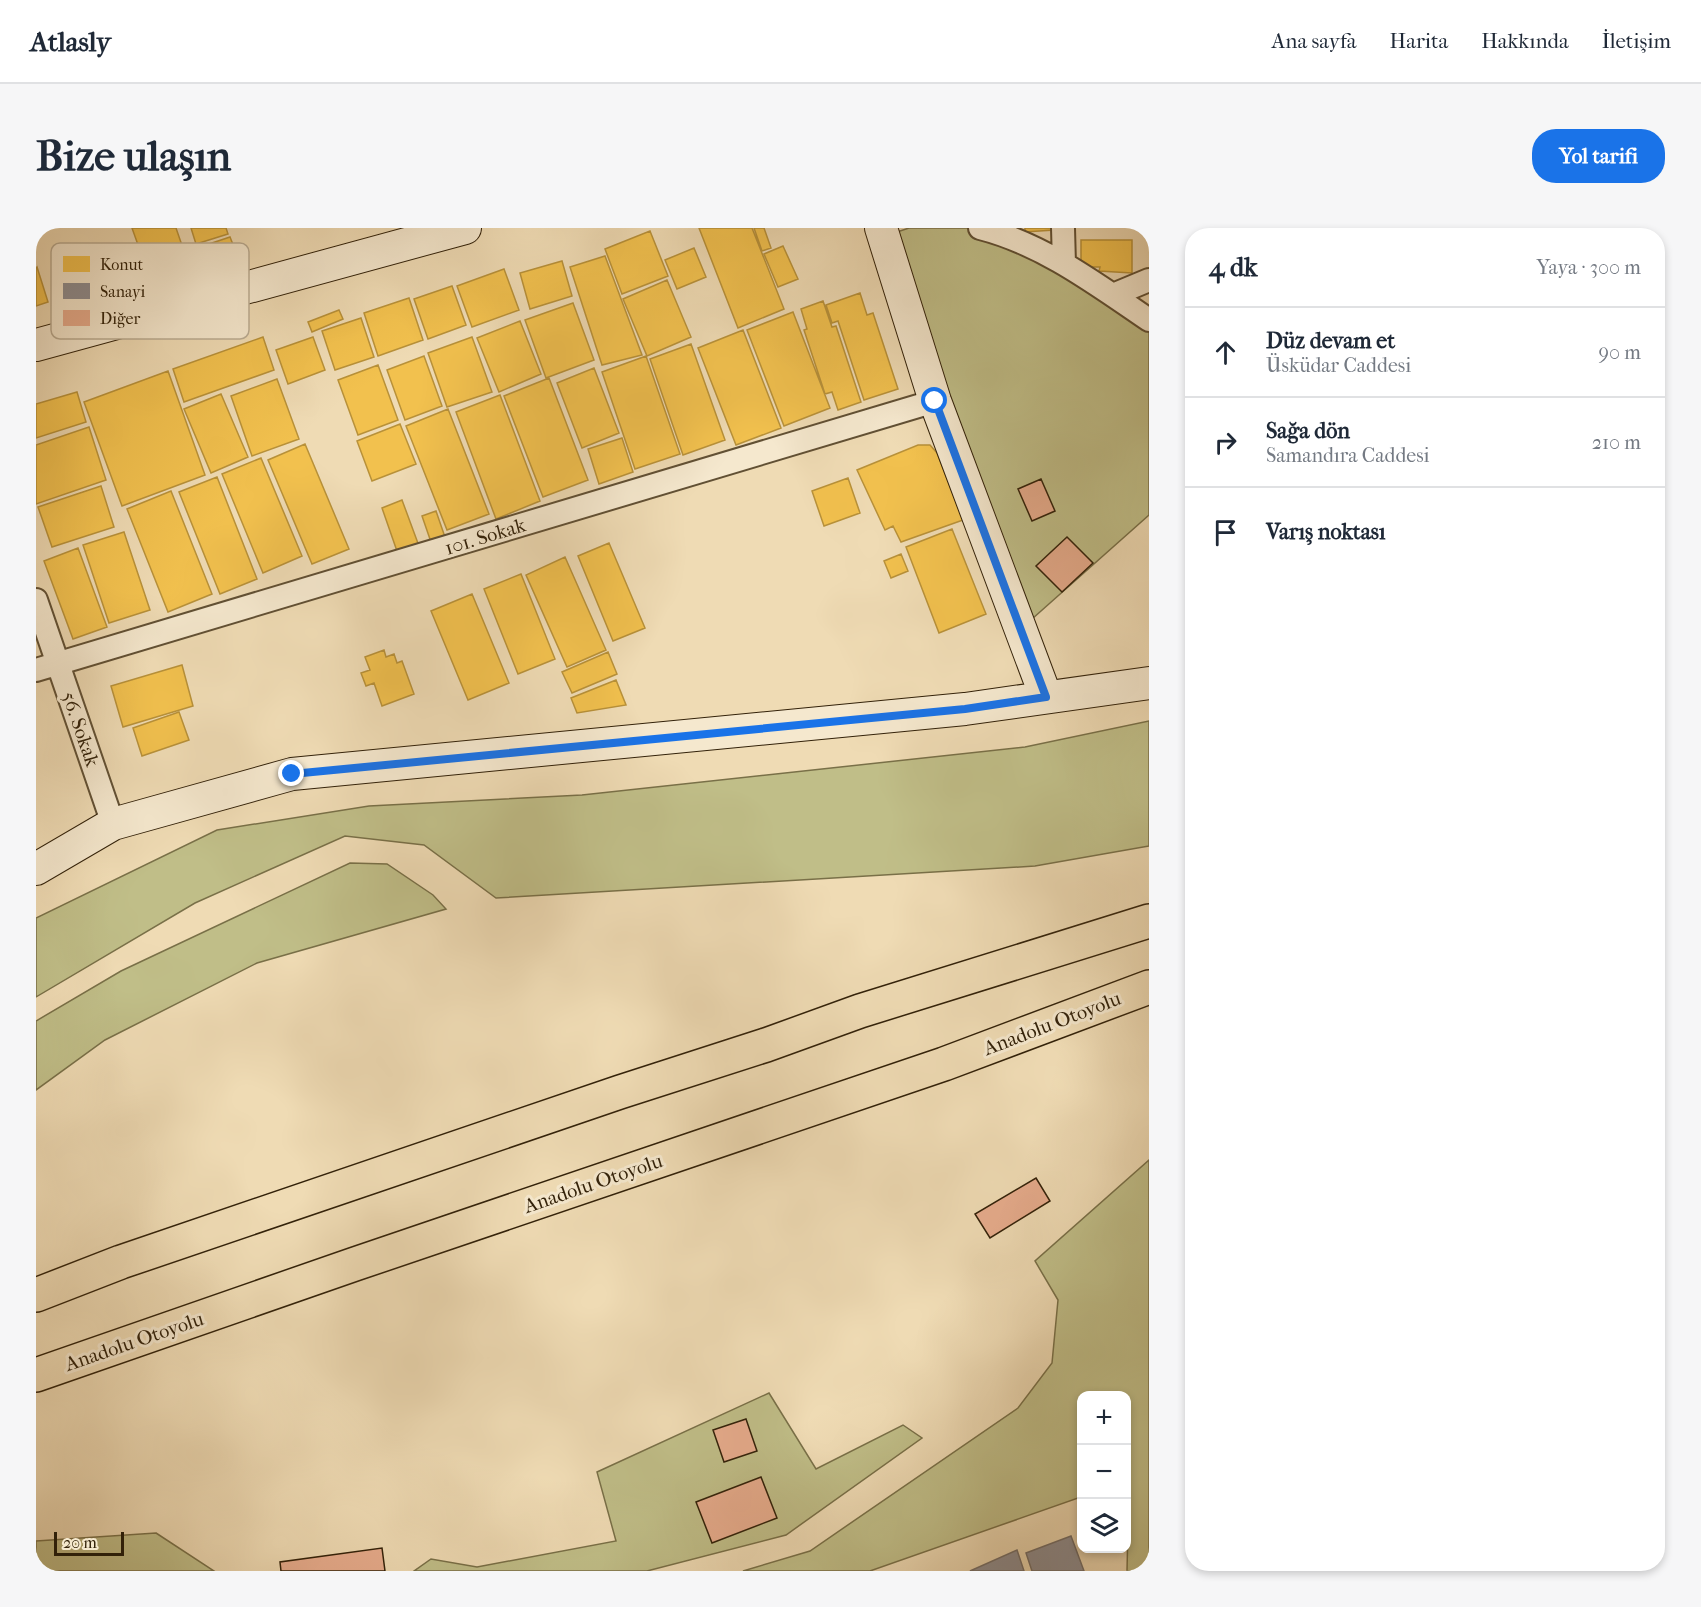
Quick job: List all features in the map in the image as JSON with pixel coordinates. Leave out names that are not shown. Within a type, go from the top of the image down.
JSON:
[{"type":"highway","points":[[36,1295],[122,1262],[620,1092],[766,1045],[860,1011],[1149,921]]},
{"type":"highway","name":"Anadolu Otoyolu","points":[[36,1375],[944,1064],[1149,987]]},
{"type":"main road","points":[[249,287],[465,228]]},
{"type":"main road","points":[[881,228],[935,401],[1046,697]]},
{"type":"main road","points":[[36,345],[58,339]]},
{"type":"main road","points":[[36,869],[113,824],[292,774],[965,709],[1149,683]]},
{"type":"street","points":[[980,228],[1031,245],[1149,320]]},
{"type":"street","points":[[1063,228],[1064,264]]},
{"type":"street","points":[[1113,296],[1149,280]]},
{"type":"street","name":"101. Sokak","points":[[36,670],[935,401]]},
{"type":"street","name":"56. Sokak","points":[[36,600],[113,824]]},
{"type":"shaded area","points":[[909,228],[968,228],[1031,249],[1149,311],[1149,515],[1032,619],[951,406],[894,233]]},
{"type":"shaded area","points":[[1149,721],[1149,846],[1035,866],[496,898],[424,845],[345,836],[195,903],[36,997],[36,918],[217,830],[369,806],[582,795],[1025,747]]},
{"type":"shaded area","points":[[350,863],[387,864],[433,895],[446,909],[257,963],[105,1040],[36,1090],[36,1021],[121,971]]},
{"type":"shaded area","points":[[1149,1160],[1149,1571],[1127,1571],[1127,1553],[1131,1553],[1131,1391],[1077,1391],[1077,1498],[870,1571],[743,1571],[810,1551],[1018,1408],[1052,1363],[1058,1300],[1035,1261]]},
{"type":"shaded area","points":[[769,1393],[816,1469],[903,1425],[922,1438],[786,1535],[647,1571],[414,1571],[431,1559],[477,1567],[616,1541],[597,1472]]},
{"type":"shaded area","points":[[156,1533],[214,1571],[36,1571],[36,1541]]},
{"type":"building: Konut","points":[[132,228],[176,228],[181,243],[137,243]]},
{"type":"building: Konut","points":[[191,228],[226,228],[228,234],[196,243]]},
{"type":"building: Konut","points":[[699,228],[752,228],[784,309],[738,328]]},
{"type":"building: Konut","points":[[754,228],[764,228],[771,248],[762,251]]},
{"type":"building: Konut","points":[[1025,228],[1054,228],[1054,230],[1025,232]]},
{"type":"building: Konut","points":[[650,231],[668,276],[622,294],[605,249]]},
{"type":"building: Konut","points":[[230,237],[232,243],[212,243]]},
{"type":"building: Konut","points":[[1081,240],[1132,240],[1132,273],[1099,271],[1100,267],[1081,267]]},
{"type":"building: Konut","points":[[783,246],[798,279],[778,287],[764,254]]},
{"type":"building: Konut","points":[[694,248],[706,277],[677,289],[665,260]]},
{"type":"building: Konut","points":[[605,256],[642,355],[602,365],[570,267]]},
{"type":"building: Konut","points":[[562,261],[572,296],[530,309],[520,273]]},
{"type":"building: Konut","points":[[36,268],[48,302],[36,306]]},
{"type":"building: Konut","points":[[504,269],[519,310],[472,327],[457,286]]},
{"type":"building: Konut","points":[[667,280],[691,337],[647,356],[623,299]]},
{"type":"building: Konut","points":[[452,286],[466,325],[428,339],[414,299]]},
{"type":"building: Konut","points":[[860,293],[867,315],[873,313],[898,389],[864,400],[838,321],[832,323],[826,305]]},
{"type":"building: Konut","points":[[409,298],[423,340],[378,356],[364,313]]},
{"type":"building: Konut","points":[[823,301],[832,327],[836,326],[861,402],[838,410],[832,392],[825,394],[804,330],[807,329],[801,309]]},
{"type":"building: Konut","points":[[573,303],[594,360],[546,378],[525,320]]},
{"type":"building: Konut","points":[[339,310],[343,319],[312,332],[308,322]]},
{"type":"building: Konut","points":[[793,312],[830,408],[784,426],[747,330]]},
{"type":"building: Konut","points":[[361,318],[374,357],[335,370],[322,331]]},
{"type":"building: Konut","points":[[520,321],[541,374],[499,392],[477,338]]},
{"type":"building: Konut","points":[[743,330],[781,428],[736,445],[698,348]]},
{"type":"building: Konut","points":[[263,337],[274,370],[184,402],[173,369]]},
{"type":"building: Konut","points":[[313,337],[325,370],[288,384],[276,350]]},
{"type":"building: Konut","points":[[472,337],[492,392],[447,407],[428,353]]},
{"type":"building: Konut","points":[[691,344],[725,440],[683,455],[650,359]]},
{"type":"building: Konut","points":[[424,356],[442,406],[405,420],[387,370]]},
{"type":"building: Konut","points":[[646,356],[680,454],[635,469],[602,372]]},
{"type":"building: Konut","points":[[378,365],[398,420],[358,435],[338,380]]},
{"type":"building: Konut","points":[[594,368],[619,433],[582,448],[557,383]]},
{"type":"building: Konut","points":[[168,371],[205,475],[122,506],[84,402]]},
{"type":"building: Konut","points":[[549,378],[588,480],[543,497],[504,396]]},
{"type":"building: Konut","points":[[277,379],[299,439],[252,456],[231,396]]},
{"type":"building: Konut","points":[[77,392],[86,422],[36,438],[36,404]]},
{"type":"building: Konut","points":[[221,394],[248,457],[211,473],[184,409]]},
{"type":"building: Konut","points":[[500,395],[540,501],[496,519],[456,412]]},
{"type":"building: Konut","points":[[448,409],[489,514],[447,530],[406,426]]},
{"type":"building: Konut","points":[[400,424],[416,464],[372,481],[357,441]]},
{"type":"building: Konut","points":[[89,427],[106,480],[36,504],[36,445]]},
{"type":"building: Konut","points":[[622,438],[633,472],[599,484],[588,449]]},
{"type":"building: Konut","points":[[305,444],[349,549],[312,564],[268,460]]},
{"type":"building: Konut","points":[[918,445],[930,445],[937,453],[963,520],[901,542],[893,526],[885,530],[857,470]]},
{"type":"building: Konut","points":[[261,458],[302,556],[263,573],[222,474]]},
{"type":"building: Konut","points":[[217,477],[257,579],[220,594],[179,492]]},
{"type":"building: Konut","points":[[848,478],[860,513],[824,526],[812,491]]},
{"type":"building: Konut","points":[[101,486],[114,527],[52,547],[38,507]]},
{"type":"building: Konut","points":[[171,491],[212,594],[168,612],[127,509]]},
{"type":"building: Konut","points":[[402,500],[419,546],[398,554],[382,508]]},
{"type":"building: Konut","points":[[436,511],[446,540],[432,545],[422,516]]},
{"type":"building: Konut","points":[[952,529],[986,614],[939,633],[906,547]]},
{"type":"building: Konut","points":[[124,532],[150,610],[109,623],[83,545]]},
{"type":"building: Konut","points":[[609,543],[645,628],[613,641],[578,556]]},
{"type":"building: Konut","points":[[78,548],[107,627],[73,639],[44,561]]},
{"type":"building: Konut","points":[[901,554],[908,571],[891,578],[884,561]]},
{"type":"building: Konut","points":[[565,557],[606,650],[567,667],[526,575]]},
{"type":"building: Konut","points":[[521,574],[555,659],[518,674],[484,589]]},
{"type":"building: Konut","points":[[472,594],[509,683],[468,700],[431,611]]},
{"type":"building: Konut","points":[[384,650],[386,657],[394,654],[397,663],[402,661],[414,694],[382,706],[374,683],[366,686],[361,673],[370,670],[365,657]]},
{"type":"building: Konut","points":[[608,652],[617,674],[572,693],[562,672]]},
{"type":"building: Konut","points":[[182,665],[193,706],[123,727],[111,686]]},
{"type":"building: Konut","points":[[616,680],[626,705],[577,713],[571,698]]},
{"type":"building: Konut","points":[[179,712],[189,740],[142,756],[133,728]]},
{"type":"building: Sanayi","points":[[1071,1536],[1084,1571],[1032,1571],[1026,1553]]},
{"type":"building: Sanayi","points":[[1017,1550],[1024,1571],[970,1571]]},
{"type":"building: Diğer","points":[[1041,479],[1055,511],[1032,521],[1018,489]]},
{"type":"building: Diğer","points":[[1067,537],[1093,563],[1062,592],[1036,566]]},
{"type":"building: Diğer","points":[[1036,1178],[1050,1201],[990,1238],[975,1214]]},
{"type":"building: Diğer","points":[[746,1419],[757,1451],[724,1462],[713,1430]]},
{"type":"building: Diğer","points":[[761,1477],[777,1518],[712,1543],[696,1502]]},
{"type":"building: Diğer","points":[[382,1548],[385,1571],[281,1571],[280,1562]]},
{"type":"route","points":[[292,774],[965,709],[1046,697],[935,401]]}]
